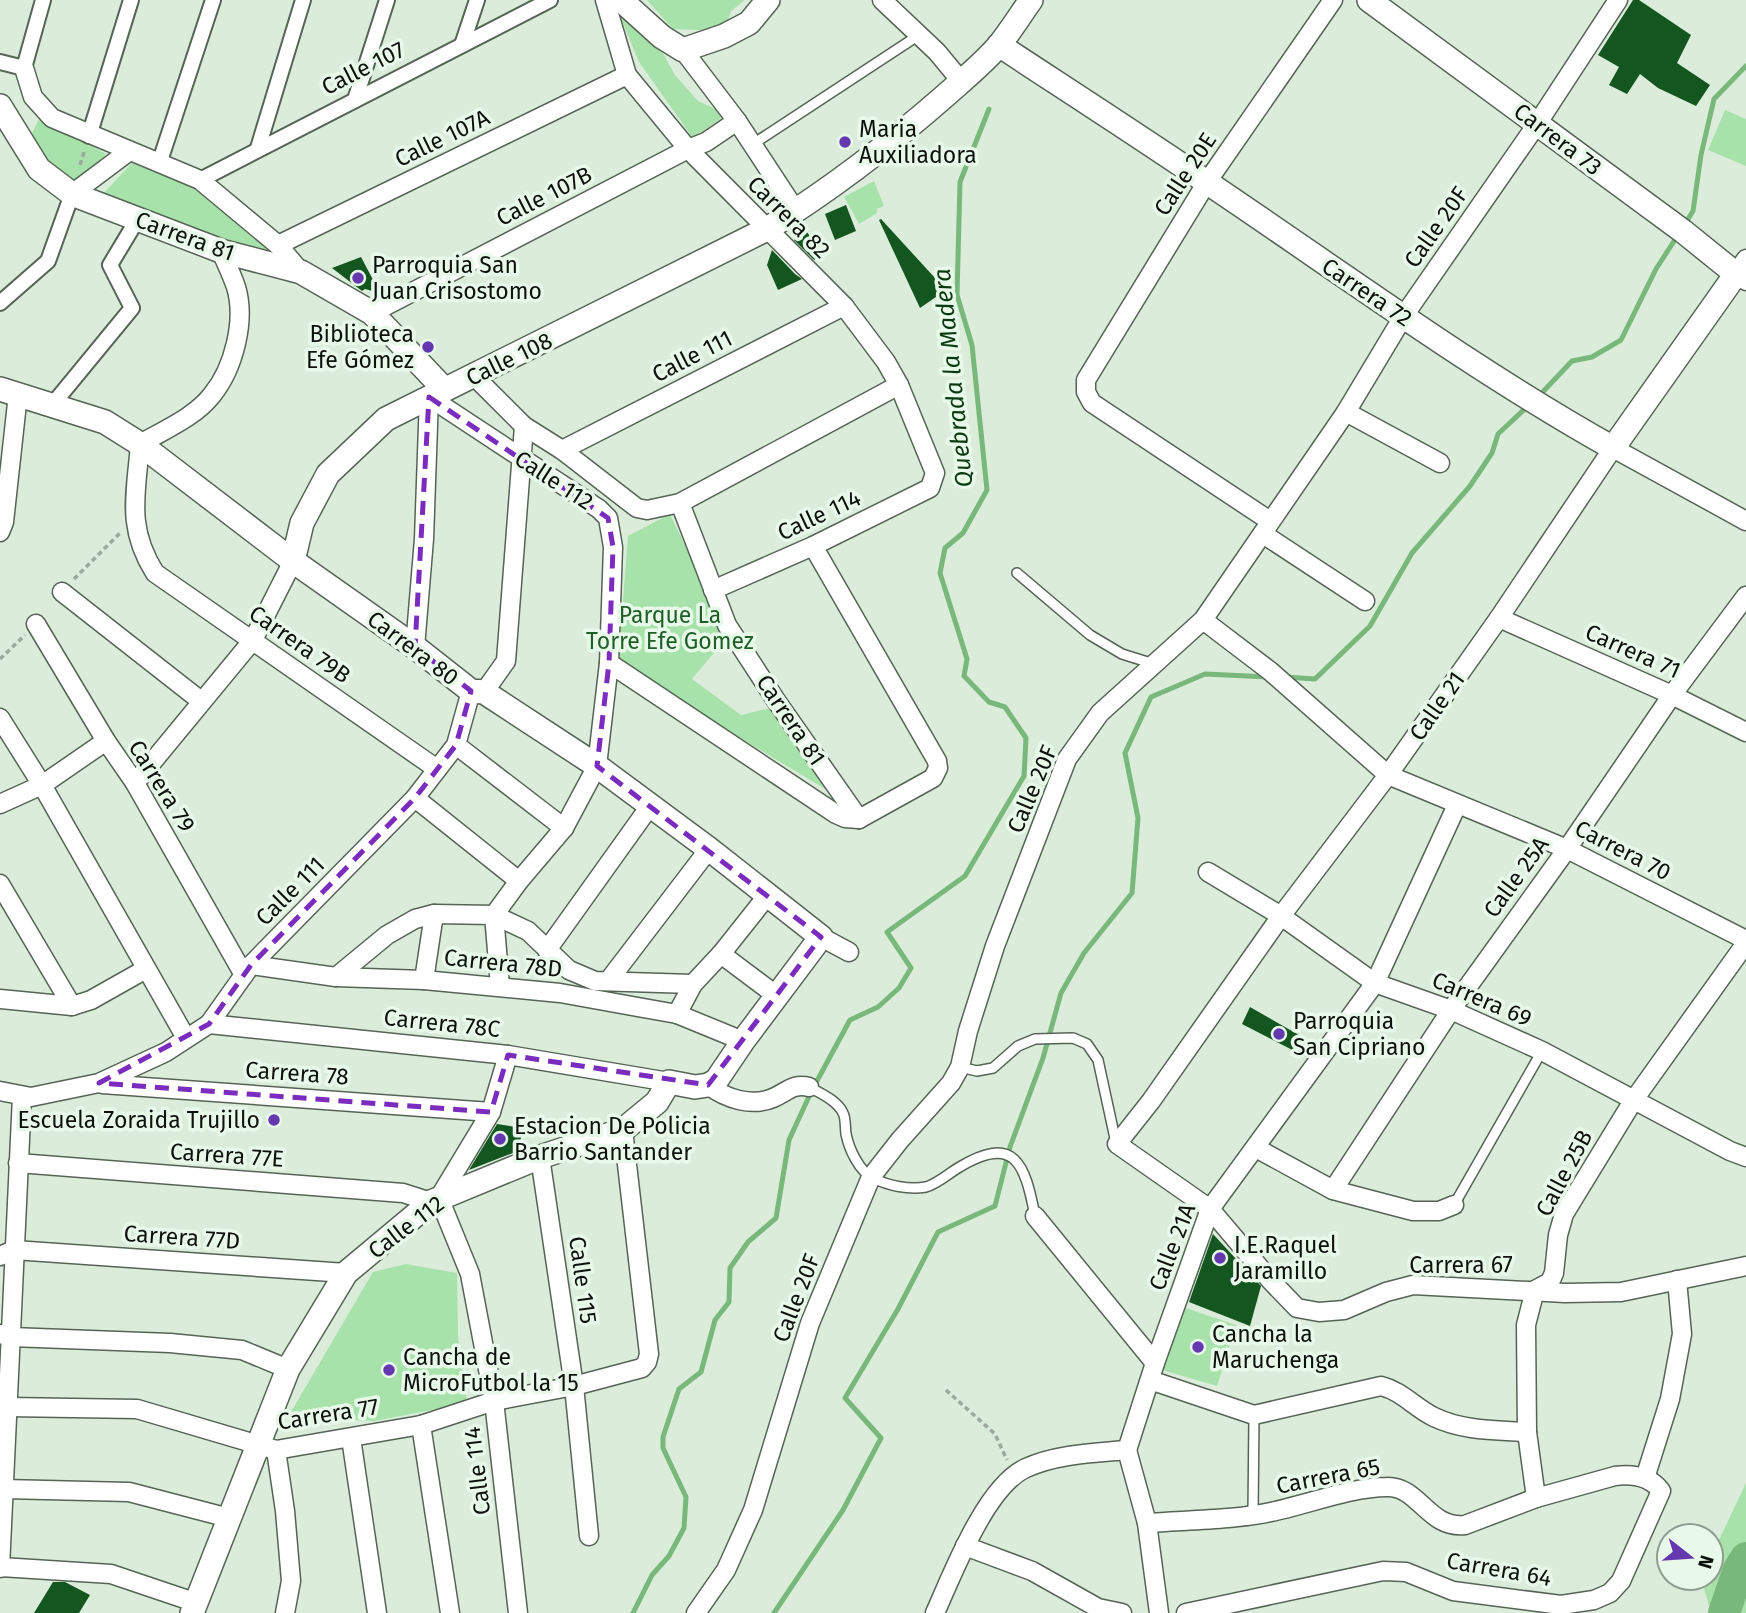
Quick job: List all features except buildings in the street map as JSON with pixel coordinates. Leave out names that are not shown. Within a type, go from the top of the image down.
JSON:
[{"type":"street","points":[[0,62],[24,68],[43,0]]},
{"type":"street","points":[[89,136],[131,0]]},
{"type":"street","points":[[159,164],[213,0]]},
{"type":"street","points":[[258,148],[303,0]]},
{"type":"street","points":[[355,100],[387,0]]},
{"type":"street","points":[[462,45],[477,0]]},
{"type":"street","name":"Calle 107","points":[[200,180],[550,0]]},
{"type":"street","name":"Carrera 82","points":[[605,0],[627,75],[688,149],[844,306],[886,362],[899,385],[935,473]]},
{"type":"street","points":[[621,0],[662,37],[683,50],[724,36],[749,23],[768,0]]},
{"type":"street","points":[[882,0],[937,52],[961,80]]},
{"type":"street","name":"Calle 108","points":[[135,783],[253,640],[293,561],[302,523],[328,474],[386,419],[475,377],[767,229],[796,211],[836,184],[919,118],[999,45],[1031,0]]},
{"type":"street","name":"Calle 20E","points":[[1266,527],[1092,403],[1086,392],[1086,380],[1207,182],[1333,0]]},
{"type":"street","name":"Carrera 73","points":[[1369,0],[1655,211],[1743,271]]},
{"type":"street","name":"Calle 20F","points":[[696,1613],[726,1570],[754,1510],[810,1323],[871,1177],[951,1083],[960,1067],[968,1031],[995,946],[1067,759],[1100,713],[1203,620],[1346,412],[1403,317],[1537,124],[1618,0]]},
{"type":"street","name":"Carrera 72","points":[[999,45],[1520,393],[1613,449],[1746,521]]},
{"type":"street","name":"Carrera 82","points":[[683,50],[737,121],[796,211]]},
{"type":"street","name":"Carrera 81","points":[[24,68],[33,97],[52,118],[89,136],[200,180],[278,245],[301,272]]},
{"type":"street","name":"Calle 107A","points":[[278,245],[627,75]]},
{"type":"street","name":"Carrera 81","points":[[1,112],[38,169],[72,194],[221,251],[301,272],[372,313],[437,393]]},
{"type":"street","name":"Calle 107B","points":[[372,313],[706,142],[737,121]]},
{"type":"street","points":[[0,303],[48,261],[72,194],[128,152]]},
{"type":"street","points":[[54,404],[132,307],[110,265],[137,220]]},
{"type":"street","points":[[140,444],[183,419],[212,396],[229,366],[240,331],[237,289],[221,251]]},
{"type":"street","name":"Calle 21","points":[[1117,1144],[1151,1101],[1281,916],[1388,775],[1499,618],[1613,449],[1743,271]]},
{"type":"street","name":"Calle 111","points":[[562,450],[844,306]]},
{"type":"street","points":[[475,377],[524,426],[562,450],[637,508],[647,510],[680,503],[899,385]]},
{"type":"street","points":[[0,532],[4,522],[9,392]]},
{"type":"street","name":"Carrera 80","points":[[9,392],[105,422],[140,444],[293,561],[477,691],[597,766],[821,937],[849,952]]},
{"type":"street","points":[[415,647],[437,393]]},
{"type":"street","name":"Calle 112","points":[[437,393],[522,459],[599,509],[608,518],[613,547],[609,663],[597,766],[564,828],[494,915]]},
{"type":"street","points":[[1346,412],[1440,463]]},
{"type":"street","name":"Calle 111","points":[[99,1083],[166,1052],[209,1024],[247,970],[415,799],[456,745],[477,691],[506,661],[524,426]]},
{"type":"street","name":"Carrera 79B","points":[[140,444],[134,519],[142,552],[155,572],[437,769]]},
{"type":"street","name":"Calle 114","points":[[713,590],[813,546],[930,488],[935,473]]},
{"type":"street","name":"Carrera 81","points":[[680,503],[727,625],[859,819]]},
{"type":"street","points":[[1266,527],[1365,601]]},
{"type":"street","points":[[609,663],[845,818],[859,819],[933,778],[938,768],[937,761],[813,546]]},
{"type":"street","points":[[62,592],[201,701]]},
{"type":"street","name":"Calle 25A","points":[[1333,1191],[1451,1010],[1567,849],[1672,695],[1746,596]]},
{"type":"street","name":"Carrera 71","points":[[1499,618],[1672,695],[1746,732]]},
{"type":"street","name":"Carrera 70","points":[[1203,620],[1270,671],[1388,775],[1567,849],[1746,942]]},
{"type":"street","name":"Carrera 79","points":[[36,624],[247,970]]},
{"type":"street","points":[[0,718],[42,786],[186,1038]]},
{"type":"street","points":[[0,804],[42,786],[106,741]]},
{"type":"street","points":[[456,745],[564,828]]},
{"type":"street","points":[[415,799],[519,881]]},
{"type":"street","name":"Calle 21A","points":[[1127,1450],[1210,1209],[1375,983],[1457,805]]},
{"type":"street","points":[[547,950],[650,806]]},
{"type":"street","points":[[609,981],[709,849]]},
{"type":"street","name":"Carrera 69","points":[[1208,872],[1281,916],[1375,983],[1451,1010],[1542,1051],[1633,1101],[1746,1157]]},
{"type":"street","points":[[0,884],[72,1006]]},
{"type":"street","points":[[677,1014],[693,985],[767,896]]},
{"type":"street","points":[[336,977],[387,936],[415,919],[434,914],[494,915],[528,931],[569,970],[595,981],[693,985]]},
{"type":"street","points":[[424,980],[434,914]]},
{"type":"street","points":[[494,915],[500,986]]},
{"type":"street","points":[[669,1082],[695,1087],[716,1081],[821,937]]},
{"type":"street","name":"Calle 25B","points":[[1536,1498],[1527,1432],[1527,1325],[1535,1290],[1550,1282],[1554,1273],[1558,1235],[1564,1214],[1633,1101],[1746,942]]},
{"type":"street","points":[[721,954],[777,996]]},
{"type":"street","points":[[0,999],[72,1006],[91,1000],[146,969]]},
{"type":"street","name":"Carrera 78D","points":[[247,970],[424,980],[560,993],[677,1014],[743,1041]]},
{"type":"street","name":"Carrera 78C","points":[[209,1024],[508,1055],[669,1082]]},
{"type":"street","points":[[435,1200],[491,1112],[508,1055]]},
{"type":"street","name":"Calle 112","points":[[194,1608],[229,1518],[267,1447],[288,1369],[346,1273],[435,1200],[540,1157],[623,1130],[657,1102],[669,1082]]},
{"type":"street","points":[[0,1091],[31,1097],[99,1083]]},
{"type":"street","name":"Carrera 78","points":[[99,1083],[491,1112]]},
{"type":"street","points":[[708,1085],[742,1102],[770,1099],[795,1085],[809,1087]]},
{"type":"street","points":[[22,1097],[18,1163],[7,1253],[4,1380],[8,1408],[3,1455],[0,1567],[111,1574],[194,1608]]},
{"type":"street","name":"Carrera 77","points":[[267,1447],[351,1438],[421,1425],[494,1401],[574,1386],[642,1368],[649,1353],[623,1130]]},
{"type":"street","name":"Carrera 67","points":[[1117,1144],[1210,1209],[1270,1282],[1297,1308],[1319,1312],[1344,1310],[1386,1292],[1413,1285],[1565,1293],[1621,1292],[1746,1266]]},
{"type":"street","points":[[1256,1148],[1333,1191],[1413,1212],[1439,1211],[1454,1205]]},
{"type":"street","name":"Calle 115","points":[[540,1157],[574,1386],[589,1536]]},
{"type":"street","name":"Carrera 77E","points":[[18,1163],[403,1193],[435,1200]]},
{"type":"street","name":"Calle 114","points":[[435,1200],[470,1274],[494,1401],[518,1613]]},
{"type":"street","points":[[1035,1216],[1152,1371],[1254,1415],[1381,1386],[1395,1390],[1432,1416],[1461,1428],[1527,1432]]},
{"type":"street","name":"Carrera 77D","points":[[7,1253],[346,1273]]},
{"type":"street","points":[[1645,1478],[1670,1399],[1682,1334],[1677,1280]]},
{"type":"street","points":[[5,1336],[170,1343],[242,1350],[288,1369]]},
{"type":"street","points":[[8,1408],[137,1409],[267,1447],[285,1511],[291,1581],[285,1613]]},
{"type":"street","points":[[421,1425],[450,1613]]},
{"type":"street","points":[[351,1438],[377,1613]]},
{"type":"street","points":[[935,1613],[965,1546],[998,1492],[1013,1474],[1028,1467],[1079,1455],[1127,1450],[1147,1523],[1159,1613]]},
{"type":"street","name":"Carrera 65","points":[[1147,1523],[1268,1513],[1388,1486],[1403,1490],[1439,1521],[1454,1527],[1536,1498],[1615,1476],[1645,1478]]},
{"type":"street","name":"Carrera 64","points":[[1186,1613],[1251,1607],[1383,1571],[1406,1572],[1453,1591],[1561,1609],[1594,1600],[1610,1593],[1621,1581],[1661,1491],[1656,1484],[1645,1478]]},
{"type":"street","points":[[4,1489],[129,1492],[229,1518]]},
{"type":"street","points":[[965,1546],[1032,1571],[1098,1608],[1122,1613]]},
{"type":"lane","points":[[753,144],[919,35]]},
{"type":"lane","points":[[1017,573],[1090,635],[1122,653],[1154,664]]},
{"type":"lane","points":[[960,1067],[977,1071],[993,1068],[1018,1045],[1035,1040],[1073,1038],[1087,1044],[1098,1060],[1117,1144]]},
{"type":"lane","points":[[1454,1205],[1542,1051]]},
{"type":"lane","points":[[809,1087],[825,1095],[843,1112],[852,1156],[871,1177],[903,1188],[927,1187],[972,1161],[993,1153],[1006,1153],[1014,1157],[1029,1181],[1035,1216]]},
{"type":"lane","points":[[1253,1514],[1254,1415]]},
{"type":"path","points":[[946,1390],[995,1434],[1013,1474]]},
{"type":"highlighted area","points":[[429,397],[608,518],[613,547],[609,663],[597,766],[821,937],[708,1085],[508,1055],[491,1112],[99,1083],[209,1024],[251,965],[415,798],[456,745],[471,691],[415,647]]},
{"type":"green space","points":[[647,0],[745,0],[731,11],[724,31],[673,29]]},
{"type":"green space","points":[[620,16],[656,41],[675,75],[698,101],[727,114],[693,138],[639,62]]},
{"type":"green space","points":[[1725,110],[1746,119],[1746,166],[1708,150]]},
{"type":"green space","points":[[40,117],[106,154],[77,182],[44,161],[32,133]]},
{"type":"green space","points":[[132,163],[196,189],[268,250],[230,245],[208,238],[103,194]]},
{"type":"green space","points":[[874,181],[884,206],[859,224],[844,197]]},
{"type":"green space","name":"Parque La Torre Efe Gomez","points":[[670,514],[728,636],[692,679],[741,715],[778,706],[840,798],[618,664],[628,536]]},
{"type":"green space","name":"Cancha de MicroFutbol la 15","points":[[406,1264],[457,1273],[458,1336],[467,1403],[375,1421],[288,1417],[373,1272]]},
{"type":"green space","name":"Cancha la Maruchenga","points":[[1180,1306],[1236,1325],[1217,1386],[1159,1369]]},
{"type":"green space","points":[[1746,1483],[1746,1613],[1711,1613],[1705,1592],[1725,1592],[1725,1527]]},
{"type":"waterway","points":[[1685,224],[1693,211],[1701,155],[1714,99],[1746,66]]},
{"type":"waterway","name":"Quebrada la Madera","points":[[633,1613],[652,1575],[669,1556],[684,1528],[686,1497],[663,1448],[663,1437],[679,1389],[701,1372],[715,1320],[729,1302],[730,1268],[748,1242],[776,1218],[789,1140],[812,1090],[850,1020],[878,1007],[899,988],[911,968],[887,932],[965,876],[1024,776],[1026,738],[1005,707],[989,702],[964,676],[967,659],[940,573],[945,548],[963,533],[987,490],[972,345],[957,295],[960,182],[989,109]]},
{"type":"waterway","points":[[1537,398],[1572,361],[1592,357],[1621,340],[1656,269],[1678,235]]},
{"type":"waterway","points":[[1285,677],[1315,679],[1370,626],[1412,553],[1470,486],[1492,453],[1498,434],[1530,404]]},
{"type":"waterway","points":[[774,1613],[843,1510],[881,1438],[845,1398],[898,1309],[938,1232],[995,1206],[1010,1147],[1043,1058],[1061,993],[1084,953],[1132,893],[1138,818],[1125,753],[1151,697],[1205,674],[1268,677]]},
{"type":"waterway","points":[[1724,1613],[1739,1569],[1746,1558]]},
{"type":"place","name":"Maria Auxiliadora","points":[[845,142]]},
{"type":"place","name":"Parroquia San Juan Crisostomo","points":[[358,278]]},
{"type":"place","name":"Biblioteca Efe Gómez","points":[[428,347]]},
{"type":"place","name":"Parroquia San Cipriano","points":[[1279,1034]]},
{"type":"place","name":"Escuela Zoraida Trujillo","points":[[274,1120]]},
{"type":"place","name":"Estacion De Policia Barrio Santander","points":[[500,1139]]},
{"type":"place","name":"I.E.Raquel Jaramillo","points":[[1220,1258]]},
{"type":"place","name":"Cancha la Maruchenga","points":[[1198,1347]]},
{"type":"place","name":"Cancha de MicroFutbol la 15","points":[[389,1370]]}]
